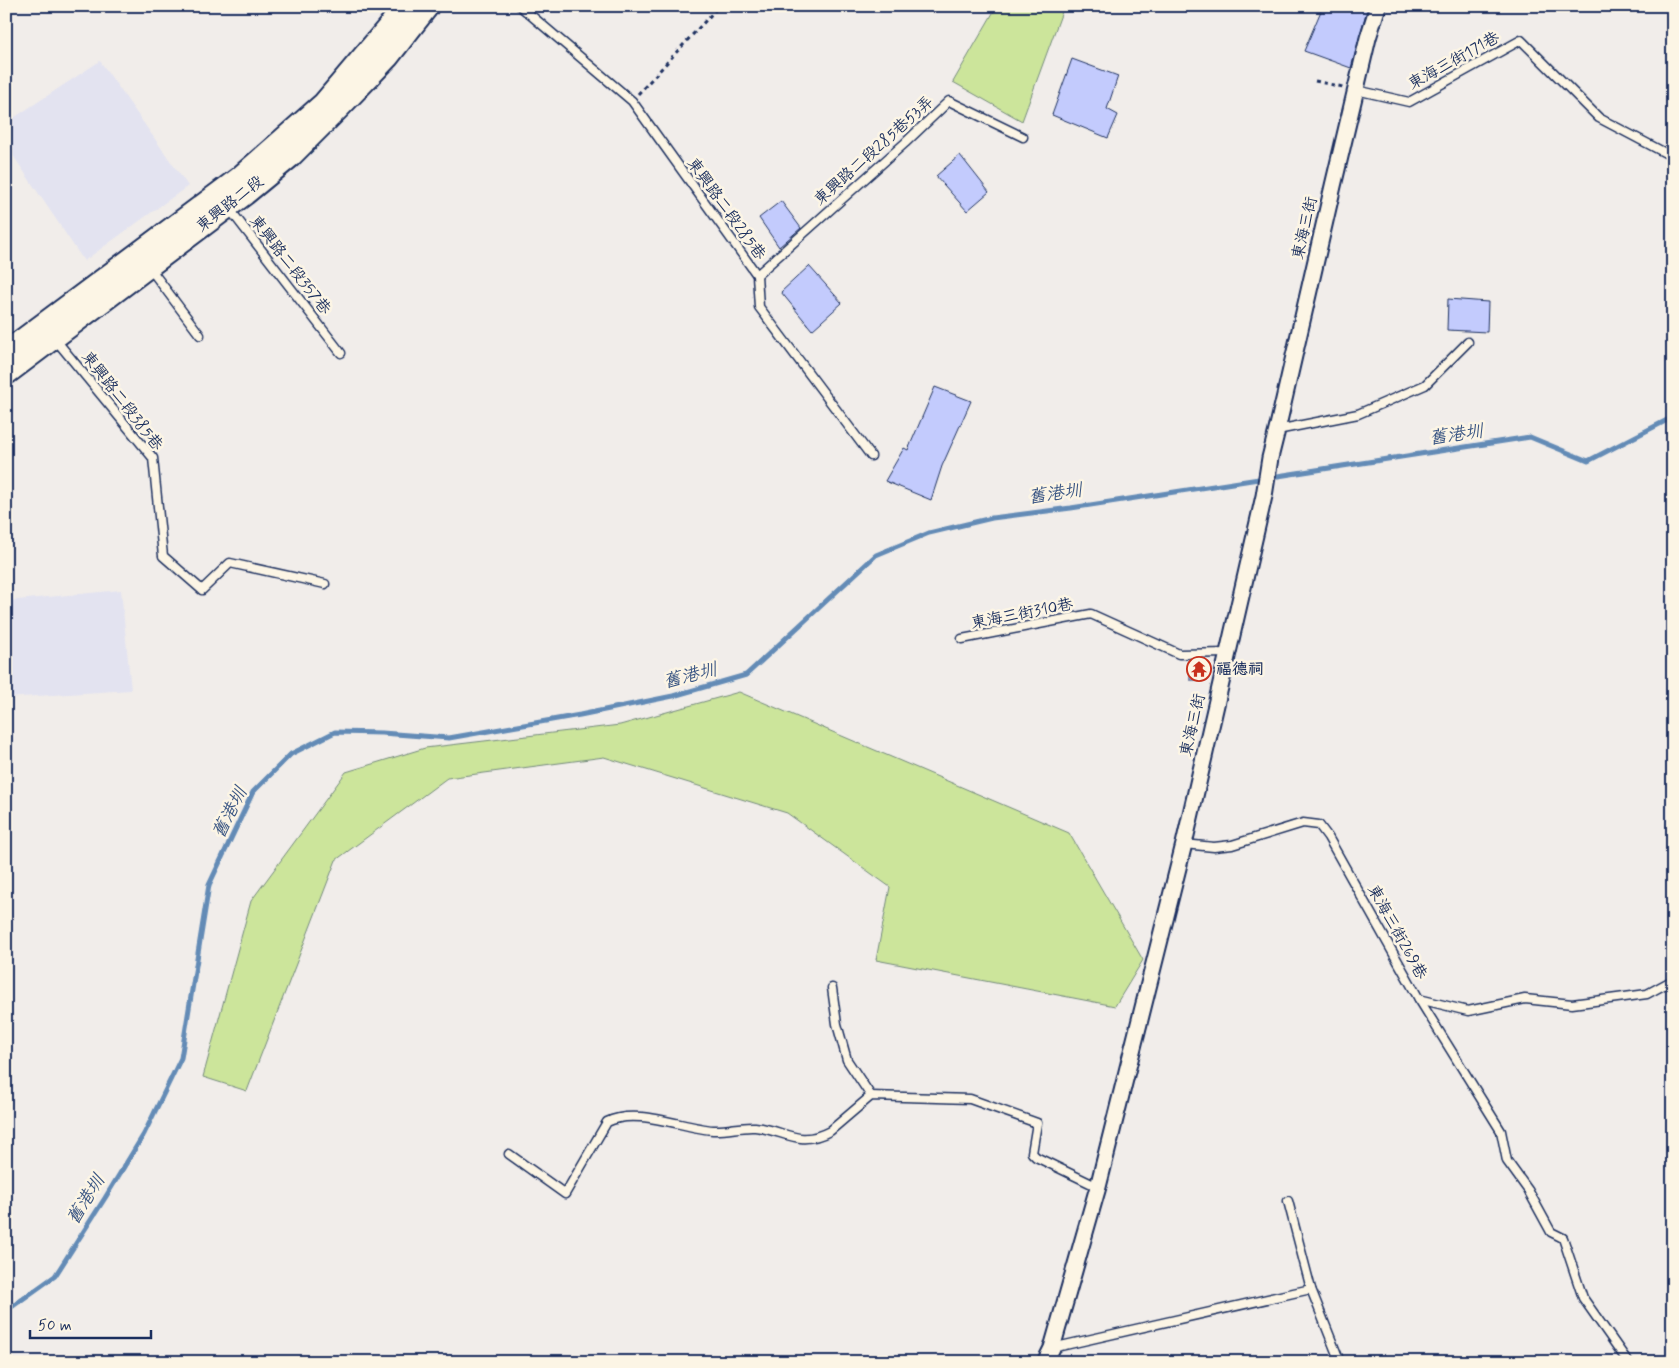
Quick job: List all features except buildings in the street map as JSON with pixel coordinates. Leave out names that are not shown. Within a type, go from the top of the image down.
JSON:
[{"type":"main road","name":"東興路二段","points":[[223,200],[238,178],[323,104],[390,26],[404,6]]},
{"type":"main road","name":"東興路二段","points":[[6,374],[49,331],[223,200],[290,156],[339,108],[402,40],[428,6]]},
{"type":"main road","name":"東興路二段","points":[[6,352],[49,331]]},
{"type":"street","name":"東海三街","points":[[1045,1362],[1052,1348],[1098,1187],[1184,844],[1264,496],[1270,458],[1356,90],[1378,6]]},
{"type":"lane","name":"東興路二段285巷","points":[[520,6],[632,101],[757,276],[759,307],[871,456]]},
{"type":"lane","name":"東海三街171巷","points":[[1356,90],[1409,102],[1521,40],[1599,118],[1673,158]]},
{"type":"lane","name":"東興路二段285巷53弄","points":[[757,276],[905,144],[949,101],[1023,137]]},
{"type":"lane","name":"東興路二段357巷","points":[[223,200],[341,353]]},
{"type":"lane","points":[[143,260],[200,335]]},
{"type":"lane","name":"東興路二段385巷","points":[[49,331],[152,458],[163,556],[202,590],[230,563],[325,584]]},
{"type":"lane","points":[[1277,430],[1358,414],[1425,385],[1468,342]]},
{"type":"lane","name":"東海三街310巷","points":[[962,639],[1091,614],[1179,654],[1227,653]]},
{"type":"lane","name":"東海三街269巷","points":[[1184,844],[1214,847],[1232,845],[1303,823],[1318,824],[1328,837],[1419,1000],[1468,1011],[1525,998],[1572,1004],[1647,994],[1673,980]]},
{"type":"lane","points":[[832,988],[836,1024],[847,1060],[871,1096]]},
{"type":"lane","points":[[1419,1000],[1501,1131],[1507,1161],[1528,1190],[1552,1232],[1563,1238],[1583,1298],[1628,1362]]},
{"type":"lane","points":[[508,1154],[565,1194],[607,1122],[614,1118],[662,1120],[713,1130],[755,1127],[798,1139],[806,1139],[830,1131],[871,1096],[970,1099],[1037,1123],[1032,1153],[1036,1157],[1098,1187]]},
{"type":"lane","points":[[1288,1201],[1311,1289],[1340,1362]]},
{"type":"lane","points":[[1052,1348],[1311,1289]]},
{"type":"path","points":[[632,101],[719,6]]},
{"type":"path","points":[[1315,81],[1356,90]]},
{"type":"shaded area","points":[[100,61],[188,186],[84,261],[6,145],[6,123]]},
{"type":"shaded area","points":[[121,590],[131,690],[6,698],[6,601]]},
{"type":"green space","points":[[997,6],[1061,6],[1063,9],[1022,121],[953,82]]},
{"type":"green space","points":[[739,692],[1069,833],[1143,960],[1115,1006],[876,960],[890,887],[787,813],[604,757],[447,778],[336,860],[247,1091],[203,1077],[251,901],[346,772],[425,748],[620,725]]},
{"type":"waterway","name":"舊港圳","points":[[6,1311],[55,1276],[144,1134],[181,1058],[209,885],[253,792],[291,754],[335,732],[449,738],[580,715],[673,696],[746,675],[876,555],[929,533],[992,518],[1071,508],[1530,437],[1588,461],[1673,417]]},
{"type":"place","name":"福德祠","points":[[1199,669]]}]
